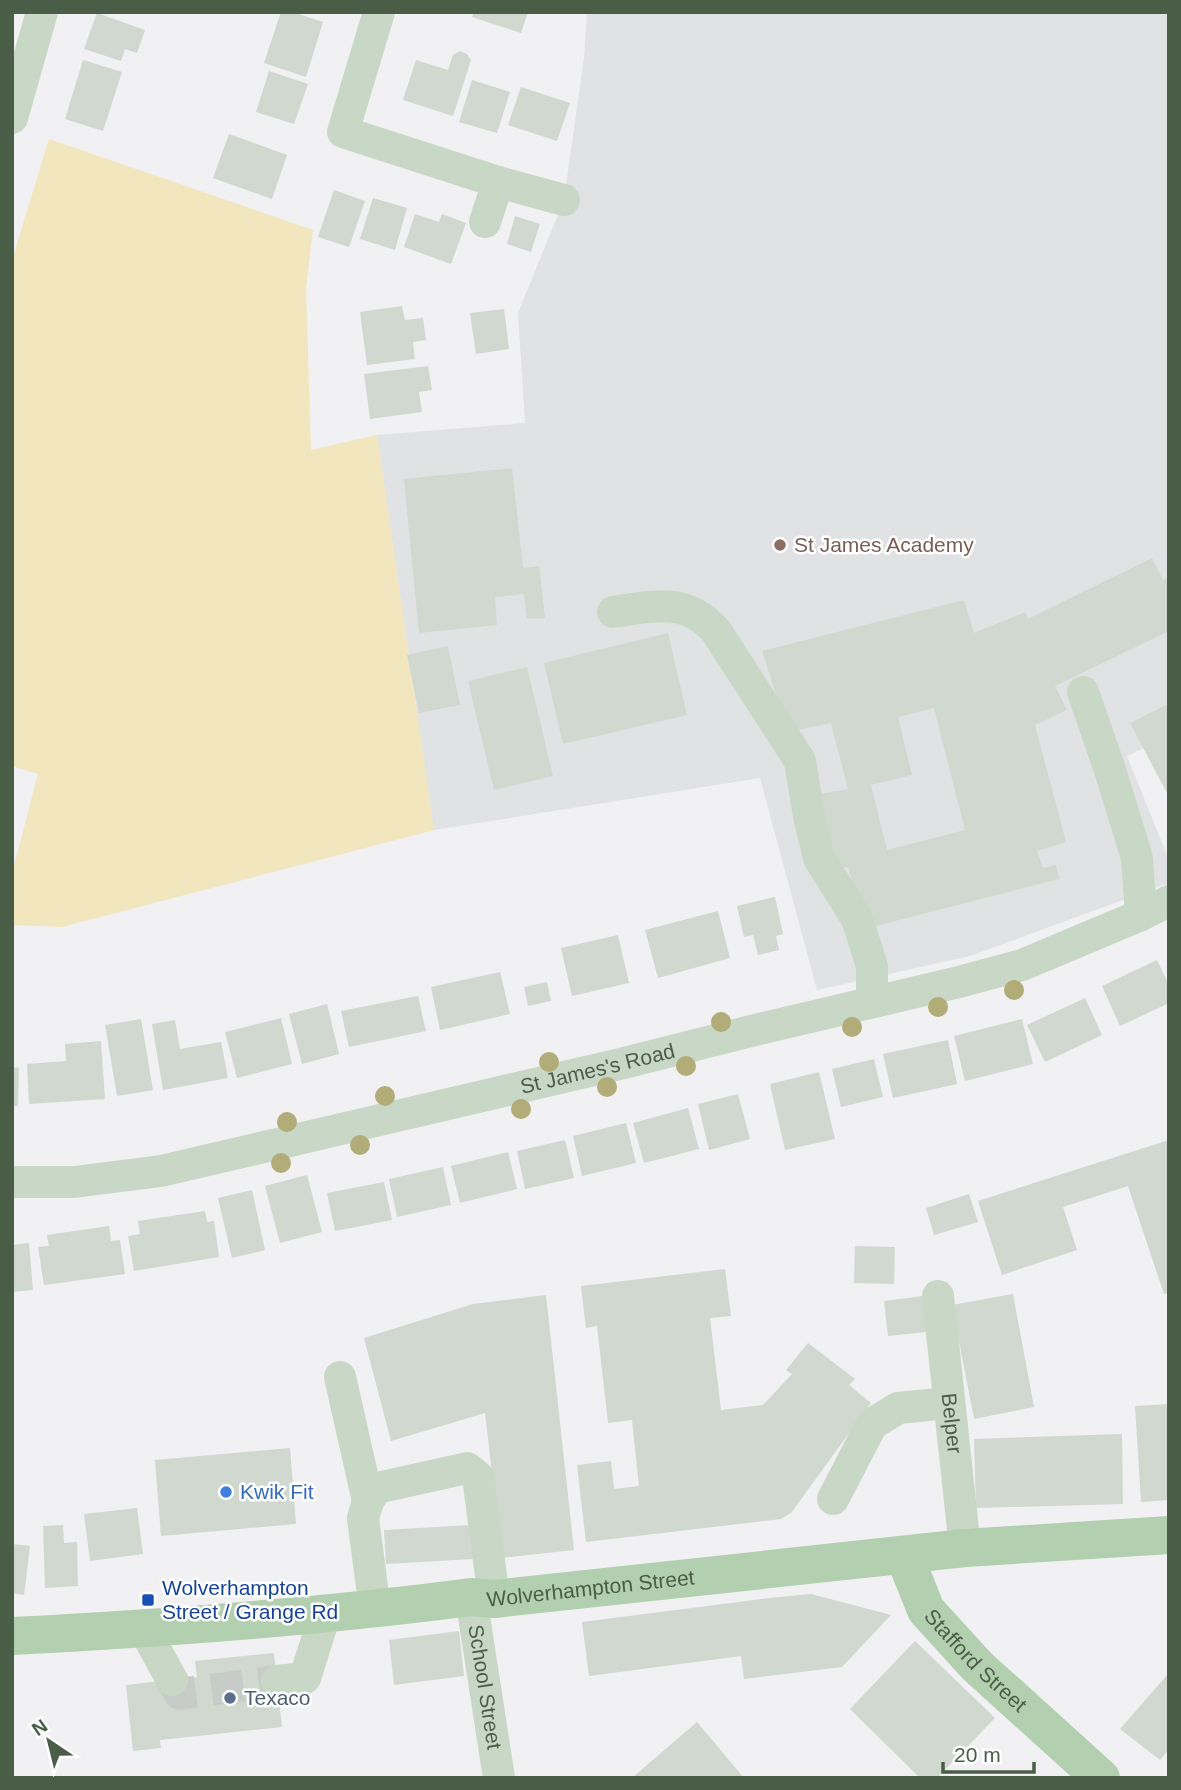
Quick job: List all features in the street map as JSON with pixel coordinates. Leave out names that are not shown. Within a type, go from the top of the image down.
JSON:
[{"type":"main road","name":"Wolverhampton Street","points":[[12,1636],[144,1629],[375,1610],[965,1548],[1169,1535]]},
{"type":"main road","name":"Stafford Street","points":[[905,1555],[926,1610],[976,1667],[1090,1774]]},
{"type":"street","points":[[12,118],[42,12]]},
{"type":"street","points":[[379,12],[343,132],[498,182],[564,200]]},
{"type":"street","points":[[485,222],[498,182]]},
{"type":"street","points":[[612,612],[660,605],[685,608],[708,621],[716,631],[800,761],[819,859],[857,919],[872,966],[872,1001]]},
{"type":"street","points":[[1083,691],[1137,858],[1141,915]]},
{"type":"street","name":"St James's Road","points":[[12,1182],[74,1182],[161,1171],[959,982],[1022,965],[1169,901]]},
{"type":"street","name":"Belper","points":[[938,1296],[965,1548]]},
{"type":"street","points":[[340,1377],[368,1500],[363,1518],[375,1610]]},
{"type":"street","points":[[833,1499],[872,1424],[898,1408],[949,1403]]},
{"type":"street","name":"School Street","points":[[368,1500],[377,1488],[467,1468],[478,1477],[482,1598],[499,1778]]},
{"type":"street","points":[[277,1681],[305,1678],[325,1614]]},
{"type":"street","points":[[144,1629],[172,1680]]},
{"type":"shaded area","name":"St James Academy","points":[[587,12],[1169,12],[1169,736],[1127,756],[1169,860],[1169,883],[970,956],[817,990],[760,778],[434,830],[377,435],[525,423],[518,313],[564,200],[584,58]]},
{"type":"shaded area","points":[[49,139],[313,230],[306,288],[311,450],[377,435],[434,830],[62,927],[12,925],[12,873],[38,774],[12,766],[12,260]]},
{"type":"building","points":[[281,12],[292,12],[323,22],[306,77],[264,63]]},
{"type":"building","points":[[474,12],[528,12],[521,33],[472,17]]},
{"type":"building","points":[[97,13],[145,30],[137,53],[125,49],[121,61],[84,49]]},
{"type":"building","points":[[460,51],[467,54],[471,60],[453,116],[403,100],[416,60],[448,70],[453,55]]},
{"type":"building","points":[[83,60],[122,72],[103,131],[65,119]]},
{"type":"building","points":[[269,71],[308,84],[294,124],[256,112]]},
{"type":"building","points":[[472,80],[510,92],[497,133],[459,122]]},
{"type":"building","points":[[521,87],[570,103],[557,141],[508,125]]},
{"type":"building","points":[[229,134],[287,155],[272,199],[213,178]]},
{"type":"building","points":[[334,190],[365,201],[349,247],[318,237]]},
{"type":"building","points":[[373,198],[407,208],[395,250],[360,239]]},
{"type":"building","points":[[415,214],[439,222],[442,214],[466,223],[451,264],[404,247]]},
{"type":"building","points":[[515,216],[540,224],[531,252],[507,244]]},
{"type":"building","points":[[402,306],[405,320],[423,318],[426,340],[413,342],[415,359],[367,365],[360,312]]},
{"type":"building","points":[[504,309],[509,349],[476,354],[470,313]]},
{"type":"building","points":[[428,366],[432,390],[419,392],[422,412],[370,419],[364,374]]},
{"type":"building","points":[[512,468],[523,568],[539,566],[545,618],[527,619],[524,594],[495,597],[497,625],[419,633],[404,479]]},
{"type":"building","points":[[1152,558],[1163,580],[1169,577],[1169,631],[1055,686],[1067,710],[1035,725],[1066,842],[1037,851],[1043,868],[1056,865],[1059,879],[864,929],[848,867],[837,867],[820,794],[848,789],[831,723],[788,732],[762,651],[964,600],[974,633],[1025,612],[1028,619]],"holes":[[[934,708],[965,830],[887,850],[871,785],[912,775],[898,717]]]},
{"type":"building","points":[[668,633],[687,715],[563,744],[544,663]]},
{"type":"building","points":[[448,646],[460,705],[419,713],[407,655]]},
{"type":"building","points":[[527,667],[553,776],[494,790],[468,681]]},
{"type":"building","points":[[1166,705],[1169,710],[1169,797],[1130,723]]},
{"type":"building","points":[[775,897],[783,934],[776,936],[779,950],[758,955],[753,935],[744,937],[737,906]]},
{"type":"building","points":[[718,911],[730,958],[658,978],[645,930]]},
{"type":"building","points":[[618,935],[629,983],[572,996],[561,948]]},
{"type":"building","points":[[1157,960],[1169,985],[1169,1003],[1120,1026],[1102,986]]},
{"type":"building","points":[[500,972],[510,1014],[440,1030],[431,987]]},
{"type":"building","points":[[547,982],[551,1001],[528,1006],[524,987]]},
{"type":"building","points":[[418,996],[426,1031],[349,1047],[341,1011]]},
{"type":"building","points":[[1085,998],[1102,1035],[1045,1062],[1027,1025]]},
{"type":"building","points":[[327,1004],[339,1054],[302,1064],[289,1014]]},
{"type":"building","points":[[281,1018],[292,1064],[237,1078],[225,1032]]},
{"type":"building","points":[[141,1019],[153,1090],[117,1096],[105,1025]]},
{"type":"building","points":[[1022,1019],[1033,1064],[965,1081],[954,1036]]},
{"type":"building","points":[[175,1020],[180,1049],[221,1042],[228,1078],[163,1090],[152,1024]]},
{"type":"building","points":[[948,1040],[957,1084],[893,1098],[883,1054]]},
{"type":"building","points":[[101,1041],[105,1099],[29,1104],[27,1064],[66,1061],[65,1044]]},
{"type":"building","points":[[874,1059],[883,1097],[841,1107],[832,1069]]},
{"type":"building","points":[[12,1067],[19,1068],[18,1106],[12,1106]]},
{"type":"building","points":[[819,1072],[835,1139],[785,1150],[770,1084]]},
{"type":"building","points":[[738,1094],[750,1139],[709,1150],[698,1104]]},
{"type":"building","points":[[688,1108],[699,1149],[644,1163],[633,1123]]},
{"type":"building","points":[[626,1123],[636,1163],[582,1176],[573,1136]]},
{"type":"building","points":[[565,1140],[574,1178],[525,1189],[517,1151]]},
{"type":"building","points":[[1169,1140],[1169,1293],[1164,1294],[1128,1186],[1063,1207],[1077,1250],[1002,1275],[978,1201]]},
{"type":"building","points":[[508,1152],[517,1189],[460,1203],[451,1166]]},
{"type":"building","points":[[443,1167],[451,1205],[397,1217],[389,1179]]},
{"type":"building","points":[[307,1175],[322,1232],[280,1243],[265,1186]]},
{"type":"building","points":[[384,1182],[392,1220],[335,1231],[327,1193]]},
{"type":"building","points":[[252,1190],[265,1250],[232,1258],[218,1198]]},
{"type":"building","points":[[969,1194],[978,1222],[934,1235],[926,1208]]},
{"type":"building","points":[[205,1211],[207,1222],[214,1221],[219,1257],[134,1271],[128,1236],[140,1234],[138,1221]]},
{"type":"building","points":[[109,1226],[111,1241],[120,1240],[125,1274],[44,1285],[38,1247],[49,1246],[47,1235]]},
{"type":"building","points":[[29,1243],[33,1290],[12,1292],[12,1245]]},
{"type":"building","points":[[855,1246],[895,1247],[894,1284],[854,1283]]},
{"type":"building","points":[[725,1269],[731,1316],[710,1318],[721,1410],[763,1405],[792,1374],[786,1370],[808,1343],[855,1379],[849,1385],[871,1403],[791,1513],[781,1519],[586,1542],[577,1465],[611,1461],[614,1489],[639,1486],[632,1420],[608,1423],[597,1326],[586,1328],[581,1286]]},
{"type":"building","points":[[1013,1294],[1034,1407],[974,1419],[952,1305]]},
{"type":"building","points":[[546,1295],[574,1550],[502,1558],[485,1413],[391,1441],[364,1338],[473,1304]]},
{"type":"building","points":[[923,1296],[927,1332],[888,1336],[884,1301]]},
{"type":"building","points":[[1169,1404],[1169,1500],[1141,1502],[1135,1406]]},
{"type":"building","points":[[1122,1434],[1123,1504],[976,1508],[974,1439]]},
{"type":"building","name":"Kwik Fit","points":[[290,1448],[296,1524],[161,1536],[155,1460]]},
{"type":"building","points":[[137,1508],[143,1554],[90,1561],[84,1514]]},
{"type":"building","points":[[63,1525],[64,1543],[77,1542],[78,1586],[45,1588],[43,1526]]},
{"type":"building","points":[[471,1525],[473,1559],[386,1564],[384,1530]]},
{"type":"building","points":[[12,1544],[30,1546],[24,1595],[12,1593]]},
{"type":"building","points":[[811,1594],[891,1615],[842,1667],[744,1679],[741,1656],[589,1676],[582,1622]]},
{"type":"building","points":[[459,1631],[464,1676],[394,1685],[389,1640]]},
{"type":"building","points":[[915,1641],[995,1718],[937,1778],[920,1778],[850,1709]]},
{"type":"building","points":[[274,1653],[282,1727],[160,1740],[161,1748],[133,1751],[126,1685],[197,1677],[195,1661]]},
{"type":"building","points":[[1169,1673],[1169,1749],[1160,1760],[1120,1729]]},
{"type":"building","points":[[697,1722],[744,1778],[632,1778]]},
{"type":"tunnel","points":[[172,1680],[180,1694],[277,1681]]},
{"type":"place","name":"St James Academy","points":[[780,545]]},
{"type":"place","name":"Kwik Fit","points":[[226,1492]]},
{"type":"place","name":"Wolverhampton Street / Grange Rd","points":[[148,1600]]},
{"type":"place","name":"Texaco","points":[[230,1698]]}]
